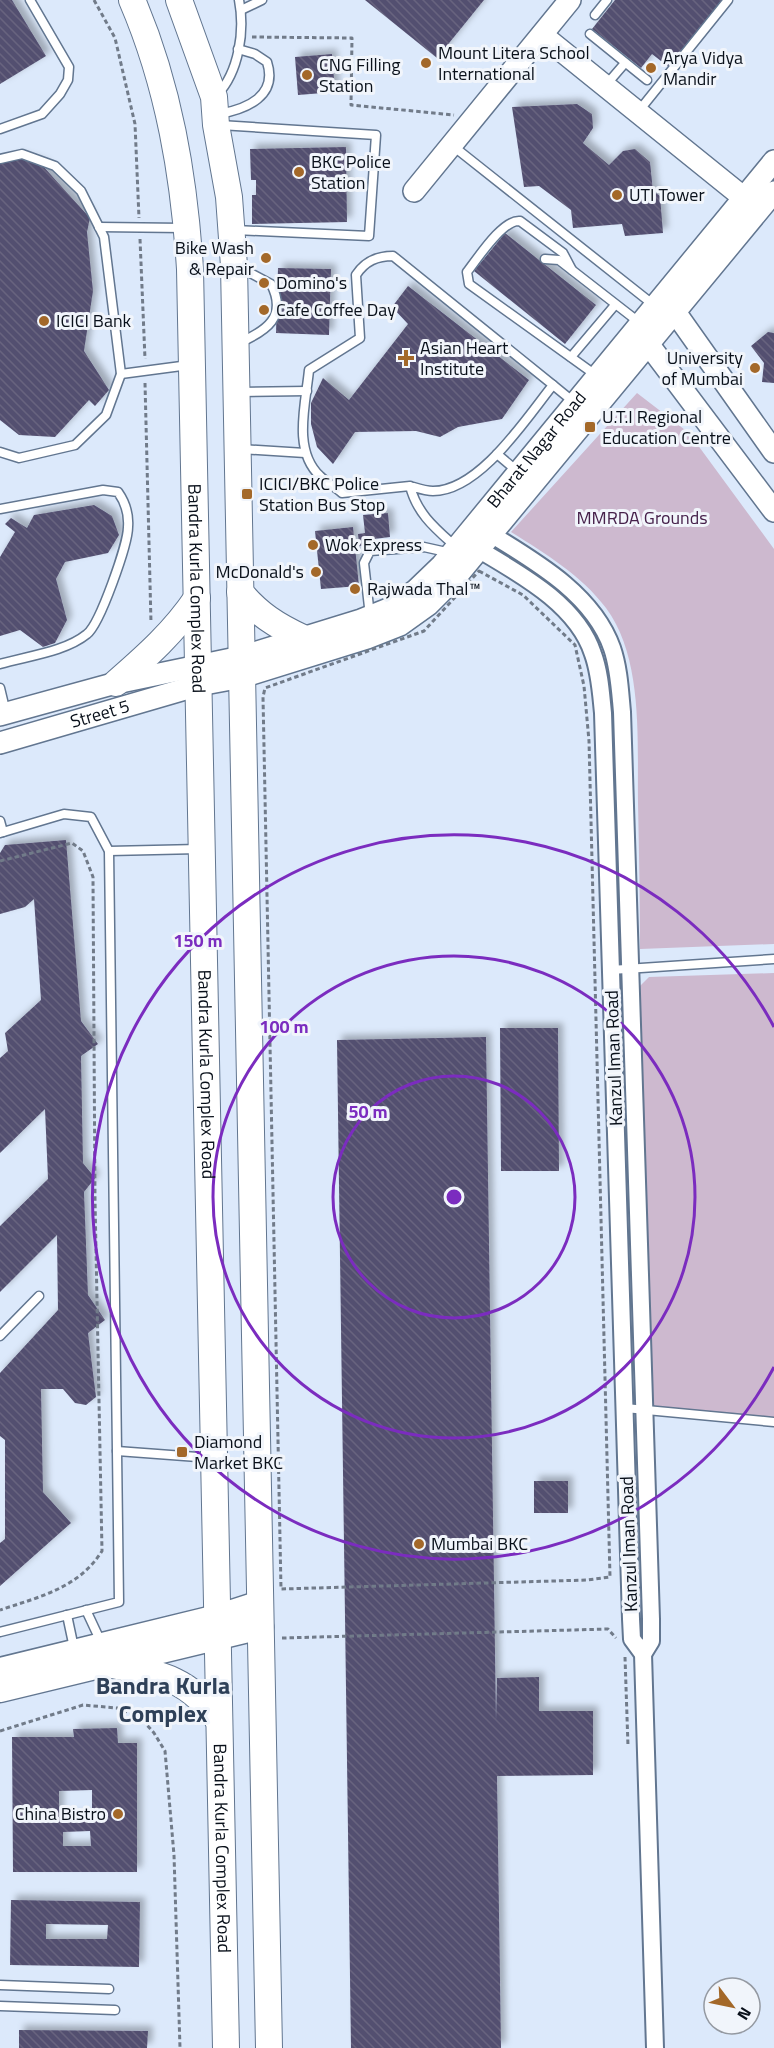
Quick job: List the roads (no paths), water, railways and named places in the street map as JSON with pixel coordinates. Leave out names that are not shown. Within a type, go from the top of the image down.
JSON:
[{"type":"main road","name":"Bandra Kurla Complex Road","points":[[132,0],[156,65],[179,155],[188,228],[226,2048]]},
{"type":"main road","points":[[179,0],[220,116],[227,187],[235,230],[233,264],[240,592],[265,1623],[269,2048]]},
{"type":"main road","points":[[240,592],[254,609],[272,623],[303,638]]},
{"type":"main road","points":[[117,683],[165,640],[197,598]]},
{"type":"main road","points":[[0,1690],[105,1654],[217,1627],[265,1623]]},
{"type":"main road","points":[[0,1670],[75,1652],[105,1654],[178,1682],[203,1699],[219,1721]]},
{"type":"street","points":[[414,191],[570,0]]},
{"type":"street","points":[[542,35],[751,204]]},
{"type":"street","name":"Bharat Nagar Road","points":[[242,667],[303,638],[391,608],[416,590],[469,541],[649,345],[665,309],[751,204],[774,161]]},
{"type":"street","name":"Bharat Nagar Road","points":[[751,204],[774,192]]},
{"type":"street","points":[[665,309],[774,452]]},
{"type":"street","name":"Bharat Nagar Road","points":[[242,667],[367,638],[400,625],[428,605],[469,541],[518,472],[640,324],[665,309]]},
{"type":"street","points":[[649,345],[774,511]]},
{"type":"street","name":"Kanzul Iman Road","points":[[469,541],[554,576],[580,599],[598,622],[611,645],[616,663],[622,712],[651,1641],[643,1654]]},
{"type":"street","name":"Kanzul Iman Road","points":[[469,541],[542,591],[566,613],[593,652],[603,713],[632,1638],[643,1654],[655,2048]]},
{"type":"street","points":[[198,675],[242,667]]},
{"type":"street","name":"Street 5","points":[[3,714],[117,683],[198,675]]},
{"type":"street","name":"Street 5","points":[[0,743],[198,675]]},
{"type":"lane","points":[[0,129],[42,114],[60,94],[68,80],[69,67],[30,0]]},
{"type":"lane","points":[[220,116],[227,84],[237,63],[241,10],[239,0]]},
{"type":"lane","points":[[241,10],[262,0]]},
{"type":"lane","points":[[595,15],[607,0]]},
{"type":"lane","points":[[638,112],[728,0]]},
{"type":"lane","points":[[590,34],[647,80]]},
{"type":"lane","points":[[220,116],[250,105],[267,91],[270,75],[267,62],[238,49]]},
{"type":"lane","points":[[606,86],[625,63]]},
{"type":"lane","points":[[220,116],[376,135],[369,236],[235,230]]},
{"type":"lane","points":[[452,145],[665,309]]},
{"type":"lane","points":[[0,159],[22,154],[56,166],[81,191],[104,237],[121,374],[106,415],[75,445],[19,458],[0,452]]},
{"type":"lane","points":[[572,270],[563,253],[520,221],[514,220],[505,225],[467,272],[466,278],[469,284],[597,376]]},
{"type":"lane","points":[[99,227],[188,228]]},
{"type":"lane","points":[[553,385],[497,454],[454,487],[433,492],[410,486],[342,493],[318,475],[305,453],[303,442],[309,370],[360,338],[356,275],[361,266],[381,256],[393,256],[553,385],[575,403]]},
{"type":"lane","points":[[545,259],[556,258],[640,324]]},
{"type":"lane","points":[[233,264],[271,284],[276,303],[273,321],[269,327],[235,345]]},
{"type":"lane","points":[[571,357],[615,304]]},
{"type":"lane","points":[[121,374],[192,365]]},
{"type":"lane","points":[[236,392],[307,391]]},
{"type":"lane","points":[[237,449],[305,453]]},
{"type":"lane","points":[[497,454],[518,472]]},
{"type":"lane","points":[[410,486],[415,501],[424,516],[469,541]]},
{"type":"lane","points":[[0,509],[104,490],[118,492],[125,502],[129,528],[104,606],[90,632],[77,641],[0,664]]},
{"type":"lane","points":[[370,616],[364,563],[370,551],[469,541]]},
{"type":"lane","points":[[0,688],[3,714]]},
{"type":"lane","points":[[0,821],[1,833],[64,814],[91,817],[109,851],[119,1602],[0,1632]]},
{"type":"lane","points":[[109,851],[202,849]]},
{"type":"lane","points":[[611,970],[774,959]]},
{"type":"lane","points":[[0,1336],[39,1296]]},
{"type":"lane","points":[[625,1408],[774,1422]]},
{"type":"lane","points":[[117,1451],[214,1458]]},
{"type":"lane","points":[[86,1610],[105,1654]]},
{"type":"lane","points":[[66,1615],[75,1652]]},
{"type":"lane","points":[[0,1985],[109,1989]]},
{"type":"lane","points":[[0,2006],[115,2010]]},
{"type":"place","name":"Mount Litera School International","points":[[426,63]]},
{"type":"place","name":"Arya Vidya Mandir","points":[[651,68]]},
{"type":"place","name":"CNG Filling Station","points":[[307,75]]},
{"type":"place","name":"BKC Police Station","points":[[299,172]]},
{"type":"place","name":"UTI Tower","points":[[617,195]]},
{"type":"place","name":"Bike Wash & Repair","points":[[266,258]]},
{"type":"place","name":"Domino's","points":[[264,283]]},
{"type":"place","name":"Cafe Coffee Day","points":[[264,310]]},
{"type":"place","name":"ICICI Bank","points":[[44,321]]},
{"type":"place","name":"Asian Heart Institute","points":[[406,358]]},
{"type":"place","name":"University of Mumbai","points":[[755,368]]},
{"type":"place","name":"U.T.I Regional Education Centre","points":[[590,427]]},
{"type":"place","name":"ICICI/BKC Police Station Bus Stop","points":[[247,494]]},
{"type":"place","name":"Wok Express","points":[[313,545]]},
{"type":"place","name":"McDonald's","points":[[316,572]]},
{"type":"place","name":"Rajwada Thal™","points":[[355,589]]},
{"type":"place","name":"Diamond Market BKC","points":[[182,1452]]},
{"type":"place","name":"Mumbai BKC","points":[[419,1544]]},
{"type":"place","name":"China Bistro","points":[[118,1814]]},
{"type":"district","name":"Bandra Kurla Complex","points":[[163,1700]]},
{"type":"park label","name":"MMRDA Grounds","points":[[642,518]]}]
